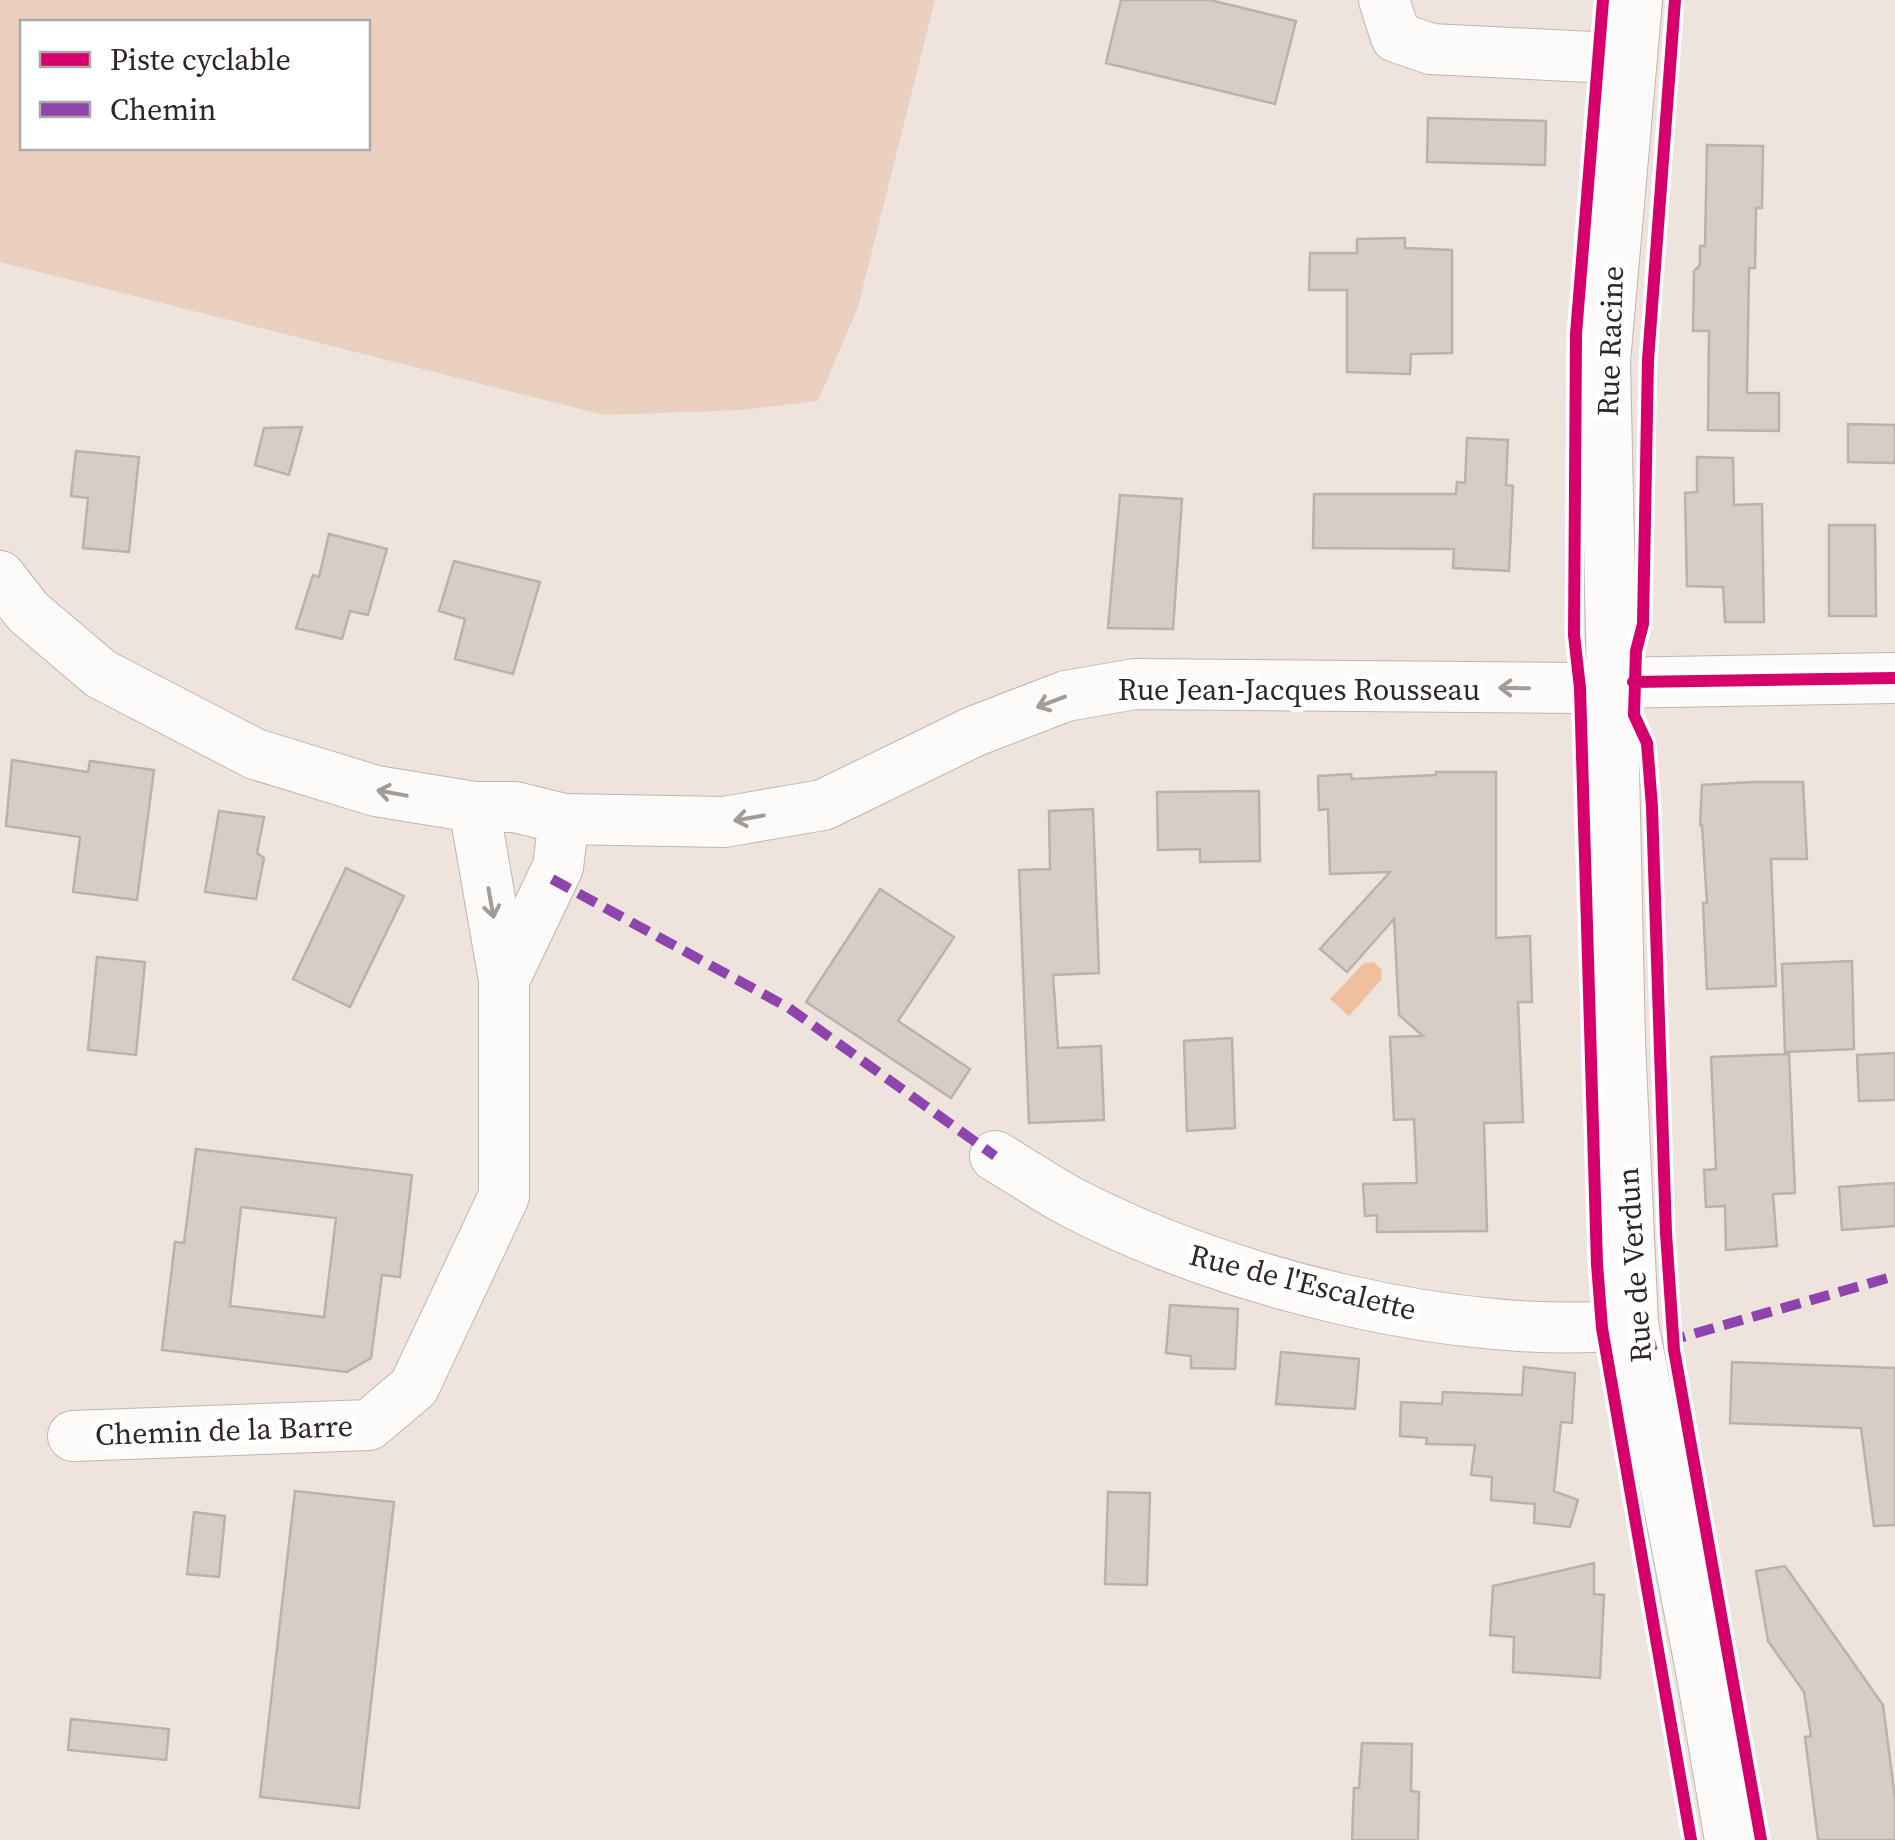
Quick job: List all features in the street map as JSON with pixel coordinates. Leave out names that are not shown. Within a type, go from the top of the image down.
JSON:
[{"type":"street","points":[[1384,0],[1396,37],[1432,49],[1631,60]]},
{"type":"street","name":"Rue Racine","points":[[1611,683],[1606,361],[1636,0]]},
{"type":"street","name":"Rue Jean-Jacques Rousseau","points":[[0,576],[28,612],[100,674],[255,754],[376,791],[474,807],[515,807],[564,819],[724,822],[823,805],[975,731],[1066,696],[1135,684],[1580,688],[1611,683],[1895,678]]},
{"type":"street","name":"Rue de Verdun","points":[[1611,683],[1620,1042],[1633,1324],[1702,1670],[1730,1840]]},
{"type":"street","name":"Chemin de la Barre","points":[[73,1436],[369,1425],[414,1387],[504,1196],[504,980],[474,807]]},
{"type":"street","name":"Chemin de la Barre","points":[[504,980],[558,867],[564,819]]},
{"type":"street","name":"Rue de l'Escalette","points":[[995,1156],[1072,1203],[1182,1252],[1375,1306],[1514,1328],[1633,1324]]},
{"type":"shaded area","points":[[0,0],[935,0],[858,307],[818,401],[741,410],[604,415],[0,262]]},
{"type":"shaded area","points":[[1374,962],[1382,970],[1381,980],[1349,1016],[1330,999],[1364,963]]},
{"type":"building","points":[[1121,0],[1210,0],[1296,21],[1275,104],[1106,63]]},
{"type":"building","points":[[1428,118],[1546,121],[1545,165],[1427,162]]},
{"type":"building","points":[[1707,145],[1763,146],[1762,208],[1756,208],[1755,268],[1749,268],[1747,393],[1779,393],[1779,431],[1708,430],[1709,331],[1693,331],[1694,271],[1700,265],[1700,246],[1705,246]]},
{"type":"building","points":[[1405,238],[1405,248],[1452,250],[1452,353],[1411,354],[1410,374],[1347,372],[1347,290],[1309,290],[1310,253],[1357,253],[1357,239]]},
{"type":"building","points":[[1848,424],[1895,425],[1895,463],[1848,462]]},
{"type":"building","points":[[302,427],[289,475],[255,465],[264,428]]},
{"type":"building","points":[[1467,438],[1508,440],[1506,485],[1513,486],[1509,571],[1453,568],[1454,549],[1313,548],[1314,494],[1456,494],[1457,482],[1465,483]]},
{"type":"building","points":[[76,451],[139,457],[129,552],[83,548],[88,498],[71,496]]},
{"type":"building","points":[[1697,457],[1733,458],[1734,505],[1762,504],[1764,622],[1725,622],[1723,587],[1687,586],[1685,493],[1697,492]]},
{"type":"building","points":[[1120,495],[1182,499],[1173,629],[1108,628]]},
{"type":"building","points":[[1829,525],[1875,525],[1876,616],[1829,616]]},
{"type":"building","points":[[329,534],[387,549],[368,615],[350,611],[342,639],[296,628],[313,575],[319,577]]},
{"type":"building","points":[[454,561],[540,582],[513,674],[455,659],[465,619],[439,611]]},
{"type":"building","points":[[12,760],[88,772],[90,761],[154,770],[137,900],[73,892],[80,837],[6,826]]},
{"type":"building","points":[[1496,772],[1496,938],[1530,936],[1532,1002],[1518,1002],[1523,1122],[1484,1123],[1487,1231],[1377,1232],[1377,1215],[1365,1216],[1363,1184],[1417,1183],[1414,1119],[1394,1120],[1390,1037],[1423,1036],[1399,1015],[1394,919],[1347,972],[1320,949],[1390,872],[1330,874],[1328,809],[1319,810],[1318,776],[1351,774],[1352,779]]},
{"type":"building","points":[[1803,782],[1807,859],[1771,859],[1776,986],[1707,989],[1702,785]]},
{"type":"building","points":[[1259,791],[1260,861],[1200,862],[1200,849],[1158,850],[1157,792]]},
{"type":"building","points":[[1093,809],[1099,973],[1053,975],[1058,1048],[1101,1046],[1104,1120],[1029,1123],[1019,870],[1050,869],[1049,811]]},
{"type":"building","points":[[219,811],[264,817],[257,853],[264,858],[256,899],[205,892]]},
{"type":"building","points":[[346,868],[404,896],[350,1007],[293,979]]},
{"type":"building","points":[[880,889],[954,937],[898,1021],[970,1069],[951,1098],[806,1002]]},
{"type":"building","points":[[97,957],[145,962],[136,1055],[88,1050]]},
{"type":"building","points":[[1852,961],[1854,1049],[1785,1052],[1782,964]]},
{"type":"building","points":[[1232,1038],[1235,1128],[1187,1131],[1184,1041]]},
{"type":"building","points":[[1895,1053],[1895,1100],[1859,1101],[1857,1055]]},
{"type":"building","points":[[1789,1054],[1795,1193],[1773,1194],[1777,1246],[1726,1250],[1725,1206],[1706,1207],[1704,1170],[1716,1169],[1711,1057]]},
{"type":"building","points":[[196,1149],[412,1175],[400,1277],[382,1275],[371,1358],[347,1372],[162,1350],[175,1242],[184,1243]],"holes":[[[241,1207],[336,1218],[324,1317],[230,1306]]]},
{"type":"building","points":[[1895,1183],[1895,1226],[1842,1230],[1839,1187]]},
{"type":"building","points":[[1170,1305],[1238,1309],[1235,1369],[1191,1368],[1191,1356],[1166,1353]]},
{"type":"building","points":[[1281,1352],[1359,1359],[1355,1409],[1276,1404]]},
{"type":"building","points":[[1732,1362],[1895,1368],[1895,1525],[1874,1526],[1861,1428],[1730,1423]]},
{"type":"building","points":[[1524,1367],[1575,1373],[1572,1423],[1561,1422],[1554,1491],[1578,1500],[1570,1527],[1534,1523],[1535,1504],[1491,1500],[1492,1477],[1471,1475],[1475,1445],[1426,1444],[1427,1438],[1400,1436],[1401,1402],[1442,1404],[1443,1392],[1522,1395]]},
{"type":"building","points":[[295,1491],[394,1502],[359,1808],[260,1797]]},
{"type":"building","points":[[1108,1492],[1150,1493],[1147,1585],[1105,1584]]},
{"type":"building","points":[[194,1512],[225,1516],[219,1577],[187,1574]]},
{"type":"building","points":[[1594,1563],[1594,1594],[1604,1595],[1600,1678],[1513,1672],[1514,1637],[1490,1635],[1493,1586]]},
{"type":"building","points":[[1785,1566],[1883,1705],[1895,1798],[1895,1840],[1818,1840],[1805,1737],[1811,1736],[1804,1692],[1768,1641],[1756,1571]]},
{"type":"building","points":[[71,1719],[169,1729],[166,1760],[68,1750]]},
{"type":"building","points":[[1362,1743],[1412,1744],[1411,1791],[1419,1792],[1418,1840],[1352,1840],[1354,1788],[1359,1788]]},
{"type":"marked path","points":[[552,879],[789,1008],[995,1156]]},
{"type":"marked path","points":[[1637,1350],[1895,1276]]},
{"type":"cycle path","points":[[1603,0],[1576,334],[1574,635],[1580,688],[1597,1264],[1602,1328],[1691,1840]]},
{"type":"cycle path","points":[[1675,0],[1648,360],[1643,624],[1636,651],[1634,715],[1647,743],[1652,807],[1666,1233],[1674,1350],[1761,1840]]},
{"type":"cycle path","points":[[1633,682],[1895,678]]}]
